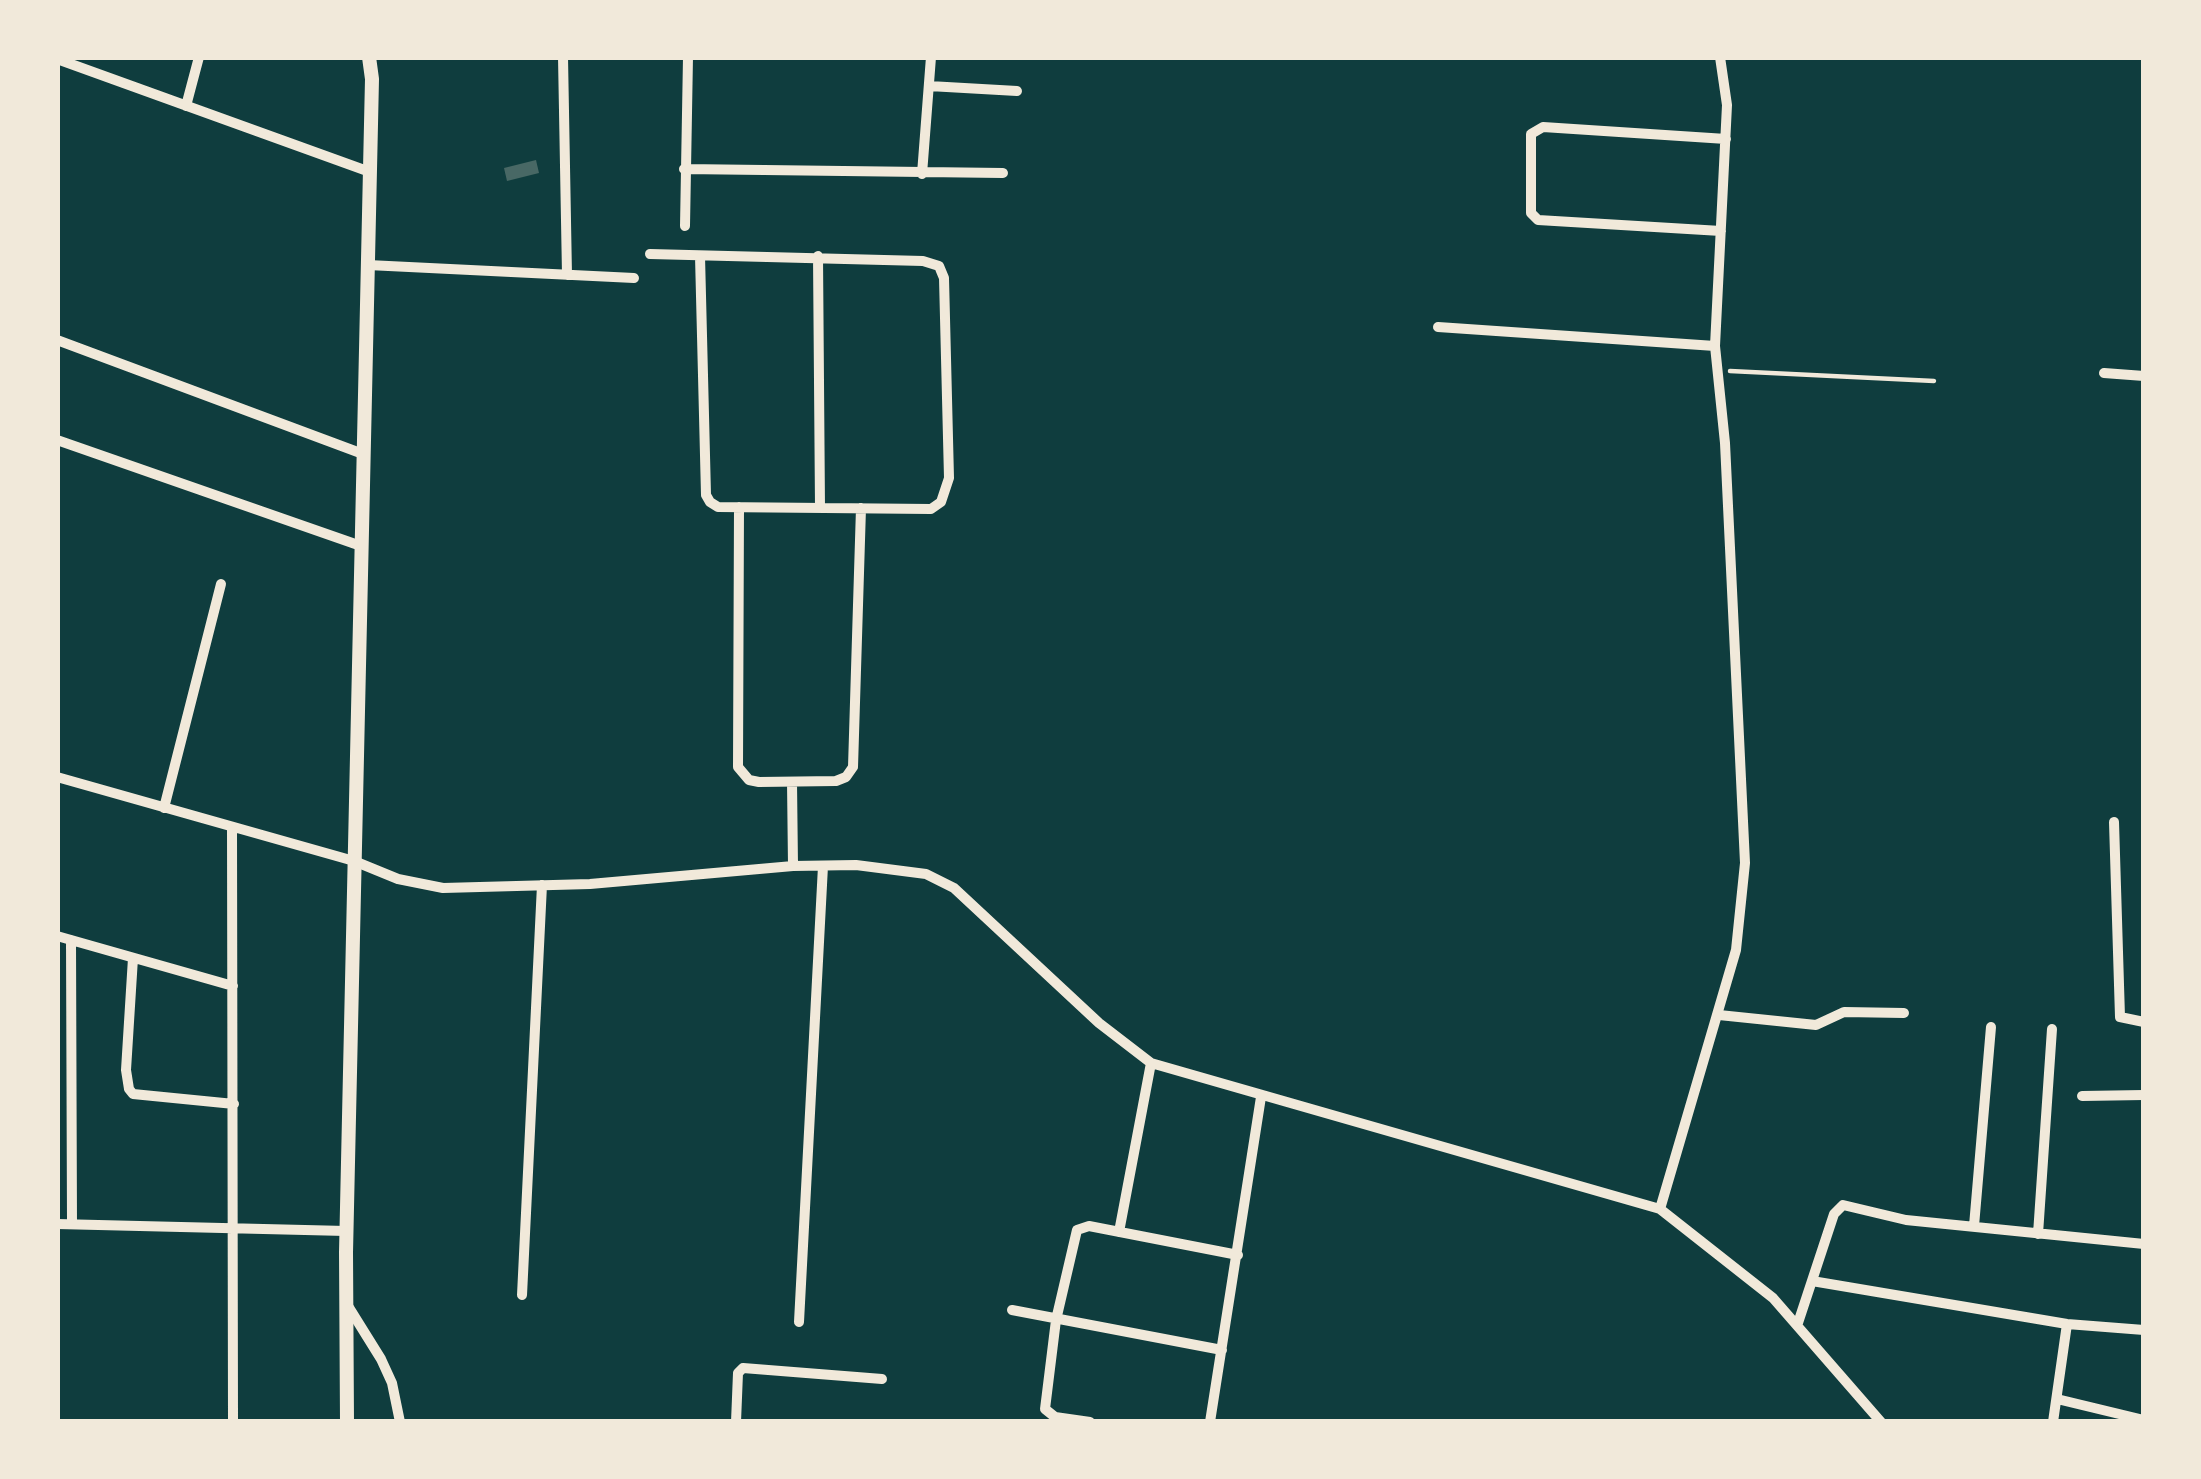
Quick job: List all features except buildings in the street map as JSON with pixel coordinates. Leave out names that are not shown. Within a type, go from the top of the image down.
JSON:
[{"type":"street","points":[[187,106],[200,57]]},
{"type":"street","points":[[347,1422],[346,1231],[369,57]]},
{"type":"street","points":[[562,57],[567,275]]},
{"type":"street","points":[[685,226],[688,57]]},
{"type":"street","points":[[922,174],[931,57]]},
{"type":"street","points":[[1660,1209],[1736,950],[1745,840],[1725,442],[1715,346],[1727,105],[1720,57]]},
{"type":"street","points":[[57,59],[370,172]]},
{"type":"street","points":[[929,86],[1017,91]]},
{"type":"street","points":[[1721,231],[1538,220],[1532,213],[1531,134],[1543,127],[1726,140]]},
{"type":"street","points":[[684,169],[1003,173]]},
{"type":"street","points":[[650,254],[818,256],[939,266],[944,278],[949,478],[945,495],[931,509],[718,506],[706,495],[700,256]]},
{"type":"street","points":[[818,256],[820,508]]},
{"type":"street","points":[[368,266],[634,278]]},
{"type":"street","points":[[1438,327],[1715,346]]},
{"type":"street","points":[[57,340],[363,454]]},
{"type":"street","points":[[2104,373],[2144,376]]},
{"type":"street","points":[[57,440],[362,546]]},
{"type":"street","points":[[739,507],[738,767],[749,781],[792,782],[836,782],[854,767],[861,508]]},
{"type":"street","points":[[164,808],[221,584]]},
{"type":"street","points":[[57,777],[354,861],[398,879],[443,888],[793,866],[905,869],[954,887],[1099,1023],[1151,1064],[1660,1209],[1773,1298],[1882,1422]]},
{"type":"street","points":[[792,782],[793,866]]},
{"type":"street","points":[[2114,822],[2120,1017],[2144,1022]]},
{"type":"street","points":[[232,827],[233,1422]]},
{"type":"street","points":[[799,1322],[823,866]]},
{"type":"street","points":[[522,1295],[542,885]]},
{"type":"street","points":[[57,936],[233,986]]},
{"type":"street","points":[[70,940],[72,1224]]},
{"type":"street","points":[[133,958],[126,1070],[129,1090],[234,1104]]},
{"type":"street","points":[[1719,1015],[1816,1025],[1844,1012],[1904,1013]]},
{"type":"street","points":[[1974,1226],[1991,1027]]},
{"type":"street","points":[[2038,1234],[2052,1028]]},
{"type":"street","points":[[1119,1232],[1151,1064]]},
{"type":"street","points":[[2082,1096],[2144,1095]]},
{"type":"street","points":[[57,1096],[71,1100]]},
{"type":"street","points":[[1210,1422],[1261,1097]]},
{"type":"street","points":[[1798,1324],[1834,1214],[1843,1205],[1906,1220],[2144,1244]]},
{"type":"street","points":[[57,1224],[346,1231]]},
{"type":"street","points":[[1090,1422],[1054,1417],[1045,1409],[1056,1320],[1077,1230],[1089,1226],[1238,1256]]},
{"type":"street","points":[[1812,1281],[2067,1324],[2144,1330]]},
{"type":"street","points":[[346,1303],[382,1359],[400,1422]]},
{"type":"street","points":[[1012,1310],[1222,1350]]},
{"type":"street","points":[[2053,1422],[2067,1324]]},
{"type":"street","points":[[736,1422],[738,1373],[743,1368],[881,1379]]},
{"type":"street","points":[[2057,1400],[2144,1420]]},
{"type":"path","points":[[1717,371],[1934,381]]}]
